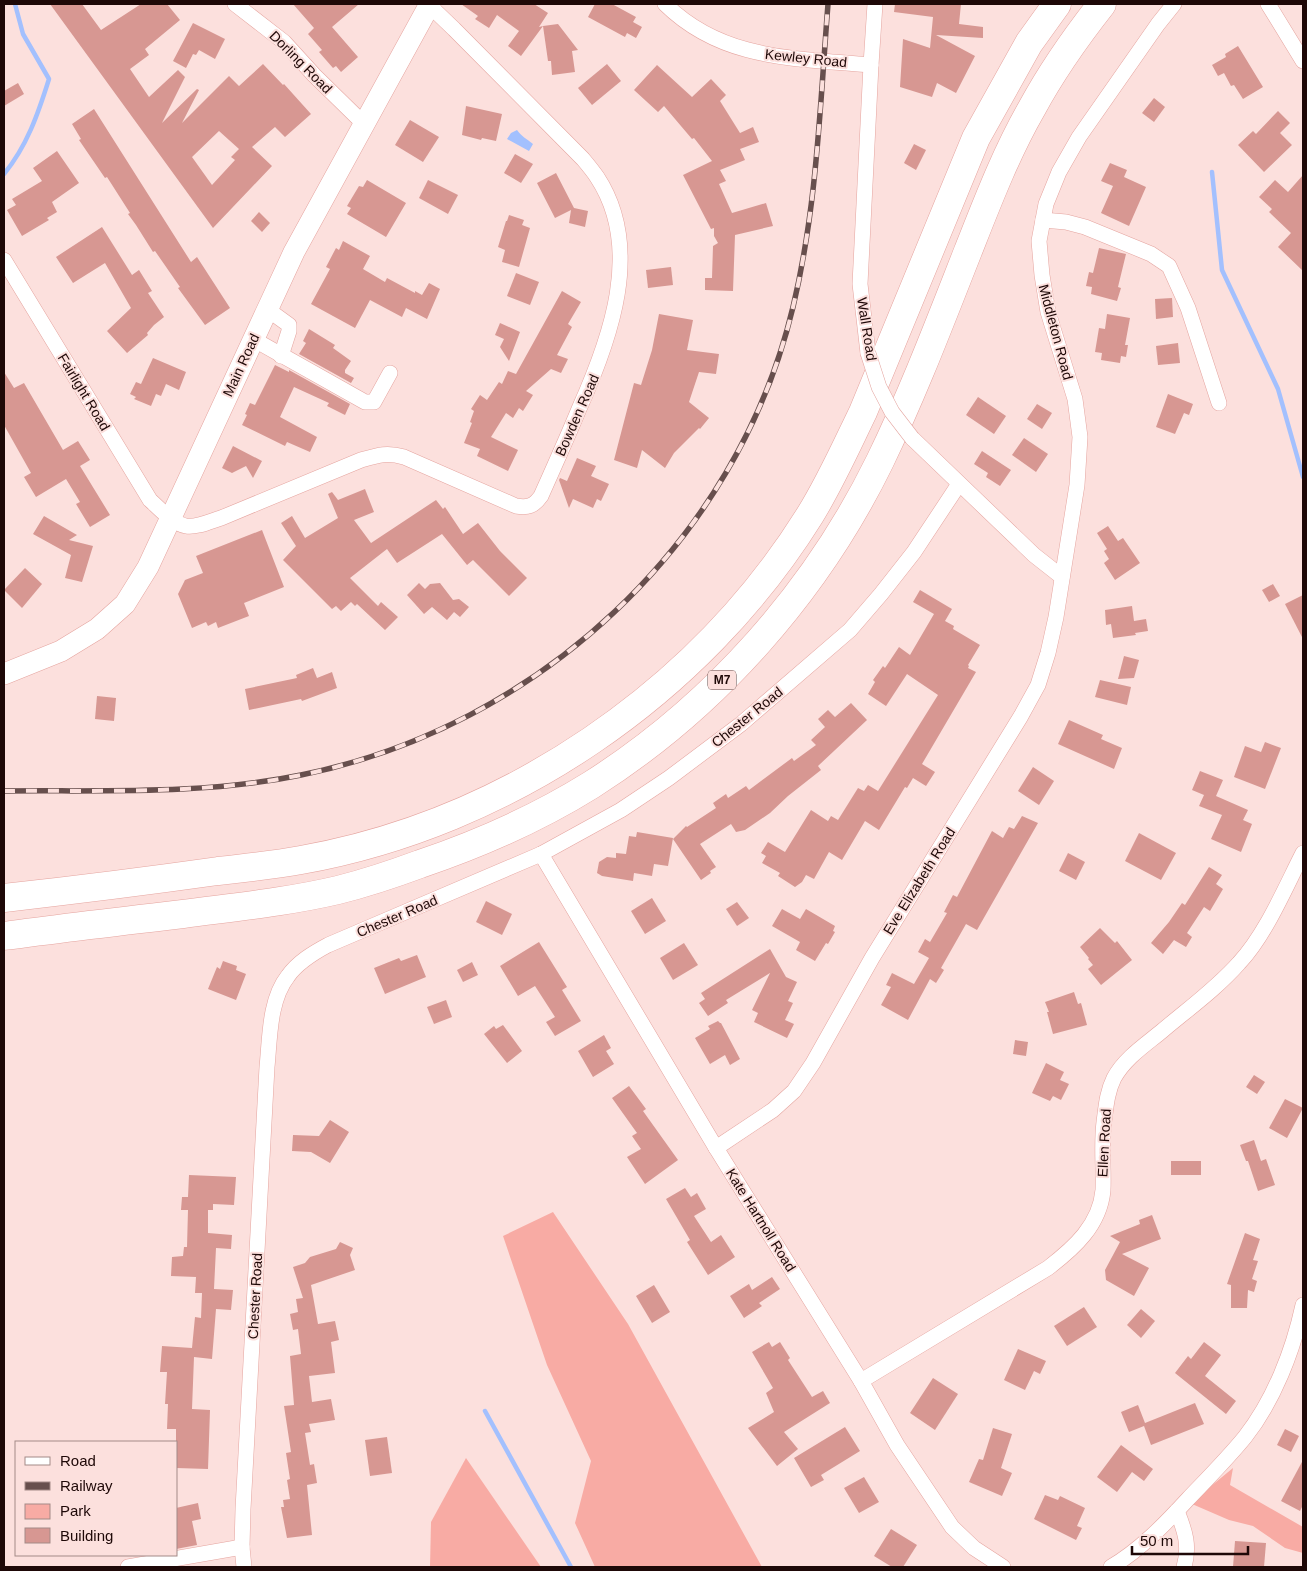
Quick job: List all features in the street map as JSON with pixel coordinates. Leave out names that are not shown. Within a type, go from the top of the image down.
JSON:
[{"type":"highway","name":"M7","points":[[4,898],[126,884],[302,860],[367,844],[427,825],[502,794],[561,759],[610,726],[680,671],[729,621],[771,572],[810,514],[843,454],[863,412],[976,138],[1029,43],[1057,4]]},
{"type":"highway","name":"M7","points":[[4,936],[254,905],[334,891],[362,884],[462,850],[540,814],[592,785],[660,735],[710,692],[757,644],[804,585],[845,523],[879,463],[922,368],[991,193],[1030,110],[1070,46],[1102,4]]},
{"type":"main road","name":"Main Road","points":[[4,674],[61,651],[96,629],[125,604],[148,567],[294,252],[429,5]]},
{"type":"street","name":"Dorling Road","points":[[235,4],[284,42],[363,124]]},
{"type":"street","name":"Kewley Road","points":[[665,4],[696,28],[730,45],[755,53],[870,64]]},
{"type":"street","name":"Wall Road","points":[[875,4],[870,64],[860,284],[868,352],[879,387],[912,438],[1034,555],[1062,577]]},
{"type":"street","name":"Middleton Road","points":[[1062,577],[1077,485],[1080,437],[1075,399],[1048,312],[1042,275],[1039,241],[1046,204],[1059,172],[1079,137],[1174,4]]},
{"type":"street","points":[[1268,4],[1303,61]]},
{"type":"street","name":"Bowden Road","points":[[170,518],[186,526],[221,518],[361,460],[392,453],[516,506],[526,507],[535,504],[541,496],[600,363],[615,310],[621,263],[614,214],[597,177],[583,159],[429,5]]},
{"type":"street","points":[[1043,220],[1066,222],[1085,227],[1151,254],[1169,266],[1188,308],[1219,402]]},
{"type":"street","name":"Fairlight Road","points":[[4,260],[150,500],[170,518]]},
{"type":"street","points":[[267,309],[289,324],[289,331],[281,356]]},
{"type":"street","points":[[253,339],[365,402],[374,402],[390,373]]},
{"type":"street","name":"Chester Road","points":[[244,1567],[242,1547],[243,1499],[270,1035],[278,993],[286,977],[313,953],[328,945],[540,854],[605,819],[670,778],[740,724],[850,630],[914,552],[959,484]]},
{"type":"street","name":"Eve Elizabeth Road","points":[[716,1148],[773,1110],[794,1091],[813,1063],[872,958],[1021,716],[1038,685],[1048,653],[1062,577]]},
{"type":"street","name":"Ellen Road","points":[[861,1381],[1048,1268],[1071,1249],[1084,1235],[1094,1222],[1101,1202],[1103,1190],[1103,1128],[1106,1102],[1113,1080],[1119,1069],[1134,1054],[1203,998],[1240,963],[1256,941],[1303,853]]},
{"type":"street","name":"Kate Hartnoll Road","points":[[540,854],[716,1148],[861,1381],[897,1445],[952,1526],[974,1548],[1003,1567]]},
{"type":"street","points":[[1111,1567],[1126,1558],[1176,1512],[1228,1457],[1258,1418],[1288,1356],[1303,1305]]},
{"type":"street","points":[[1176,1512],[1187,1537],[1187,1557],[1184,1567]]},
{"type":"street","points":[[128,1567],[242,1547]]},
{"type":"green space","points":[[553,1212],[628,1324],[762,1567],[595,1567],[575,1523],[591,1461],[547,1365],[503,1236]]},
{"type":"green space","points":[[466,1458],[541,1567],[430,1567],[431,1522]]},
{"type":"green space","points":[[1233,1468],[1230,1485],[1303,1527],[1303,1553],[1285,1548],[1253,1526],[1229,1520],[1192,1504]]},
{"type":"water","points":[[517,130],[533,144],[529,151],[507,139],[511,133]]},
{"type":"building","points":[[50,4],[82,4],[101,30],[141,4],[167,4],[180,20],[145,49],[149,55],[130,69],[149,97],[178,70],[185,77],[162,123],[197,89],[199,90],[182,123],[229,76],[239,86],[263,64],[311,114],[285,137],[275,127],[252,147],[272,166],[213,228]],"holes":[[[219,131],[239,149],[231,157],[235,160],[212,185],[192,157]]]},
{"type":"building","points":[[293,4],[359,4],[332,27],[358,57],[341,72],[336,66],[333,68],[319,52],[322,50],[308,34],[314,28]]},
{"type":"building","points":[[461,4],[534,4],[548,13],[539,27],[543,26],[521,56],[508,46],[519,31],[497,15],[489,28],[475,19],[478,16]]},
{"type":"building","points":[[595,4],[612,4],[636,17],[633,22],[642,27],[636,38],[627,33],[625,37],[588,17]]},
{"type":"building","points":[[895,4],[961,4],[959,24],[983,27],[983,38],[936,35],[975,56],[956,93],[937,83],[932,97],[900,87],[903,39],[930,48],[933,17],[894,12]]},
{"type":"building","points":[[193,23],[225,39],[215,59],[199,50],[196,55],[193,54],[186,68],[173,61]]},
{"type":"building","points":[[558,24],[578,50],[572,51],[575,72],[552,75],[551,61],[548,61],[543,26]]},
{"type":"building","points":[[1238,46],[1263,87],[1243,99],[1234,85],[1231,86],[1224,73],[1218,76],[1212,65],[1226,57],[1225,54]]},
{"type":"building","points":[[607,64],[621,81],[592,105],[578,88]]},
{"type":"building","points":[[657,65],[692,97],[711,79],[726,95],[720,101],[740,133],[753,127],[759,142],[740,149],[745,160],[720,170],[726,181],[719,184],[732,213],[766,203],[773,226],[735,235],[733,291],[705,290],[705,278],[712,278],[713,246],[718,243],[714,236],[714,228],[711,229],[683,175],[712,161],[694,138],[692,139],[664,106],[658,112],[634,90]]},
{"type":"building","points":[[18,83],[24,94],[4,106],[4,91]]},
{"type":"building","points":[[1154,98],[1165,107],[1154,122],[1142,113]]},
{"type":"building","points":[[466,106],[502,114],[496,141],[482,138],[481,140],[462,135]]},
{"type":"building","points":[[94,109],[191,262],[197,257],[230,308],[205,325],[178,288],[180,287],[155,251],[153,252],[107,177],[105,178],[79,140],[81,139],[72,124]]},
{"type":"building","points":[[1278,111],[1290,123],[1280,133],[1292,145],[1264,172],[1238,145],[1253,131],[1256,134]]},
{"type":"building","points":[[410,120],[439,137],[423,162],[395,145]]},
{"type":"building","points":[[914,144],[926,150],[916,170],[904,163]]},
{"type":"building","points":[[57,151],[79,183],[52,202],[57,212],[47,218],[49,220],[22,236],[7,210],[16,205],[12,199],[42,181],[33,168]]},
{"type":"building","points":[[515,154],[533,164],[521,183],[504,173]]},
{"type":"building","points":[[1110,163],[1127,170],[1124,177],[1146,187],[1129,226],[1101,213],[1113,186],[1101,181]]},
{"type":"building","points":[[556,173],[574,208],[588,211],[585,227],[569,223],[571,210],[555,218],[537,183]]},
{"type":"building","points":[[1303,175],[1303,271],[1278,247],[1291,233],[1269,212],[1272,209],[1259,197],[1275,180],[1288,192]]},
{"type":"building","points":[[367,180],[406,203],[386,237],[347,214],[351,208],[347,206],[359,186],[363,187]]},
{"type":"building","points":[[428,180],[458,195],[448,214],[419,198]]},
{"type":"building","points":[[259,212],[270,223],[262,232],[251,221]]},
{"type":"building","points":[[509,215],[524,220],[522,225],[530,228],[519,267],[502,262],[505,250],[498,247]]},
{"type":"building","points":[[102,227],[132,275],[139,270],[152,291],[148,293],[164,317],[154,325],[147,333],[148,335],[127,353],[107,331],[131,308],[105,263],[73,283],[56,257]]},
{"type":"building","points":[[343,241],[370,256],[363,269],[385,282],[387,278],[422,295],[429,283],[440,289],[427,319],[406,308],[402,317],[370,300],[355,328],[311,304],[330,269],[326,267],[336,248],[339,250]]},
{"type":"building","points":[[1099,248],[1126,254],[1118,287],[1121,288],[1117,301],[1091,294],[1092,287],[1086,286],[1089,272],[1093,273]]},
{"type":"building","points":[[671,267],[673,285],[648,288],[646,270]]},
{"type":"building","points":[[516,273],[539,282],[530,305],[507,296]]},
{"type":"building","points":[[562,291],[581,302],[568,324],[572,327],[557,355],[568,359],[561,373],[551,369],[526,391],[533,395],[523,411],[519,408],[513,418],[506,413],[491,437],[518,450],[508,471],[477,456],[480,449],[464,443],[472,423],[470,422],[474,411],[471,409],[480,395],[487,400],[499,382],[502,384],[508,371],[516,374]]},
{"type":"building","points":[[1172,298],[1173,317],[1156,319],[1155,299]]},
{"type":"building","points":[[659,314],[693,320],[687,350],[719,354],[716,374],[699,372],[689,402],[709,418],[674,453],[665,468],[642,450],[637,468],[614,460],[634,383],[641,385],[652,350]]},
{"type":"building","points":[[1107,314],[1130,318],[1125,345],[1128,345],[1126,357],[1121,356],[1120,363],[1101,360],[1102,353],[1095,352],[1099,328],[1105,329]]},
{"type":"building","points":[[500,323],[520,332],[509,361],[500,347],[504,339],[495,335]]},
{"type":"building","points":[[309,329],[335,345],[333,348],[351,361],[345,373],[354,378],[351,383],[299,354],[306,343],[303,341]]},
{"type":"building","points":[[1178,343],[1180,363],[1158,365],[1156,346]]},
{"type":"building","points":[[153,358],[186,372],[179,390],[166,384],[161,396],[156,394],[151,406],[134,399],[136,397],[130,394],[136,382],[141,384]]},
{"type":"building","points":[[275,365],[289,372],[289,370],[350,404],[345,415],[327,406],[329,403],[294,387],[280,417],[317,437],[310,452],[287,442],[285,446],[242,425],[250,403],[255,405]]},
{"type":"building","points":[[4,372],[14,388],[24,383],[63,450],[78,441],[90,460],[80,466],[110,515],[90,527],[76,504],[80,502],[66,479],[36,497],[24,477],[31,473],[4,425]]},
{"type":"building","points":[[1168,394],[1193,404],[1189,415],[1184,413],[1175,434],[1156,427]]},
{"type":"building","points":[[978,397],[1006,416],[994,434],[966,415]]},
{"type":"building","points":[[1037,404],[1052,413],[1042,429],[1027,419]]},
{"type":"building","points":[[1024,438],[1048,454],[1036,472],[1012,455]]},
{"type":"building","points":[[233,446],[262,461],[253,478],[246,466],[232,473],[222,468]]},
{"type":"building","points":[[982,451],[1011,470],[1000,486],[986,477],[988,473],[974,464]]},
{"type":"building","points":[[577,458],[596,466],[591,476],[609,484],[601,501],[597,499],[593,508],[573,499],[569,508],[559,480],[560,478],[567,481]]},
{"type":"building","points":[[365,489],[374,512],[354,520],[371,543],[436,500],[443,509],[445,507],[463,534],[478,523],[500,551],[527,578],[509,596],[473,560],[467,565],[442,534],[397,563],[387,549],[350,578],[378,606],[381,602],[398,617],[385,630],[357,604],[355,606],[351,602],[341,611],[336,606],[332,609],[283,560],[296,546],[281,523],[292,516],[305,538],[338,518],[328,494],[332,492],[338,500]]},
{"type":"building","points":[[44,516],[77,535],[69,540],[93,546],[82,582],[65,578],[71,555],[33,534]]},
{"type":"building","points":[[1108,526],[1118,541],[1123,538],[1140,563],[1115,580],[1104,563],[1109,559],[1104,551],[1107,549],[1097,533]]},
{"type":"building","points":[[262,530],[284,587],[244,603],[249,616],[218,628],[216,622],[208,626],[206,622],[192,628],[178,594],[185,580],[203,573],[196,556]]},
{"type":"building","points":[[25,568],[42,584],[22,608],[4,590]]},
{"type":"building","points":[[419,583],[425,589],[430,584],[440,583],[453,600],[459,599],[469,607],[460,617],[454,612],[447,620],[432,607],[424,614],[407,595]]},
{"type":"building","points":[[1273,584],[1280,596],[1269,602],[1262,590]]},
{"type":"building","points":[[920,590],[952,609],[945,621],[954,626],[953,629],[980,645],[968,665],[968,668],[976,672],[922,764],[935,772],[926,786],[913,778],[907,788],[905,787],[879,830],[865,821],[842,860],[829,852],[814,879],[806,875],[802,882],[795,887],[778,876],[780,873],[762,863],[766,856],[761,853],[768,842],[785,852],[811,810],[828,821],[831,816],[838,820],[858,788],[864,791],[868,785],[878,791],[938,695],[907,674],[886,706],[868,694],[875,682],[873,680],[883,666],[885,668],[899,647],[910,655],[934,614],[913,602]]},
{"type":"building","points":[[1303,595],[1303,639],[1285,604]]},
{"type":"building","points":[[1132,606],[1134,621],[1146,619],[1148,631],[1135,633],[1136,635],[1113,638],[1111,624],[1106,625],[1105,610]]},
{"type":"building","points":[[1124,656],[1139,660],[1134,678],[1118,679]]},
{"type":"building","points":[[313,668],[317,678],[332,672],[337,688],[302,701],[301,699],[249,710],[245,689],[297,678],[296,675]]},
{"type":"building","points":[[1100,680],[1131,687],[1127,705],[1095,697]]},
{"type":"building","points":[[97,696],[116,698],[114,721],[95,719]]},
{"type":"building","points":[[851,703],[867,720],[818,766],[821,770],[770,813],[745,830],[736,832],[731,824],[700,844],[716,867],[701,880],[673,839],[686,826],[716,808],[713,803],[726,794],[728,798],[746,786],[749,790],[792,758],[794,761],[816,745],[811,740],[825,727],[818,719],[828,710],[835,717]]},
{"type":"building","points":[[1069,720],[1103,735],[1101,739],[1122,748],[1114,769],[1058,744]]},
{"type":"building","points":[[1265,742],[1281,748],[1265,789],[1234,777],[1245,746],[1261,752]]},
{"type":"building","points":[[1033,767],[1054,781],[1039,805],[1018,791]]},
{"type":"building","points":[[1200,771],[1223,780],[1216,796],[1248,810],[1243,820],[1252,824],[1241,852],[1211,839],[1222,815],[1199,806],[1204,795],[1192,790]]},
{"type":"building","points":[[1022,816],[1038,823],[977,930],[966,924],[941,968],[944,970],[936,983],[930,979],[908,1020],[881,1005],[891,987],[886,985],[892,973],[914,984],[929,958],[918,952],[925,939],[930,942],[947,913],[944,912],[953,895],[957,897],[992,831],[1003,838],[1009,827],[1014,829]]},
{"type":"building","points":[[637,832],[673,838],[668,866],[654,864],[652,876],[634,873],[633,881],[602,876],[597,873],[599,862],[607,857],[616,858],[616,853],[626,854],[629,836],[636,837]]},
{"type":"building","points":[[1139,833],[1176,853],[1161,880],[1125,861]]},
{"type":"building","points":[[1068,853],[1085,862],[1076,880],[1059,871]]},
{"type":"building","points":[[1209,867],[1222,875],[1216,884],[1223,889],[1210,911],[1204,907],[1187,933],[1192,937],[1186,947],[1174,940],[1163,954],[1151,943],[1182,903],[1185,905]]},
{"type":"building","points":[[652,898],[666,921],[645,934],[631,911]]},
{"type":"building","points":[[486,901],[512,914],[502,935],[476,922]]},
{"type":"building","points":[[737,902],[749,918],[737,926],[726,909]]},
{"type":"building","points":[[782,909],[800,919],[806,909],[835,926],[833,931],[835,932],[815,961],[796,950],[800,942],[772,926]]},
{"type":"building","points":[[1100,928],[1115,943],[1117,941],[1132,960],[1101,985],[1088,969],[1093,965],[1080,947]]},
{"type":"building","points":[[539,942],[567,987],[562,990],[581,1021],[555,1036],[546,1022],[555,1017],[535,986],[518,996],[500,966]]},
{"type":"building","points":[[684,943],[698,965],[673,980],[660,958]]},
{"type":"building","points":[[770,949],[786,977],[797,982],[788,1001],[793,1003],[785,1020],[794,1024],[787,1038],[754,1022],[758,1013],[752,1010],[770,973],[726,1000],[728,1003],[708,1016],[699,1003],[705,999],[701,993]]},
{"type":"building","points":[[417,955],[426,977],[385,994],[374,968],[399,958],[401,961]]},
{"type":"building","points":[[223,961],[237,966],[236,970],[246,974],[236,1000],[208,989],[217,967],[220,969]]},
{"type":"building","points":[[472,962],[478,975],[463,982],[457,970]]},
{"type":"building","points":[[1074,992],[1078,1004],[1081,1003],[1087,1025],[1053,1034],[1045,1002]]},
{"type":"building","points":[[446,1000],[452,1017],[434,1024],[427,1007]]},
{"type":"building","points":[[718,1021],[721,1023],[740,1059],[730,1065],[725,1055],[710,1064],[695,1038],[710,1029],[708,1026]]},
{"type":"building","points":[[503,1025],[522,1051],[507,1063],[484,1034],[494,1026],[496,1029]]},
{"type":"building","points":[[604,1035],[611,1048],[606,1051],[614,1064],[593,1077],[578,1051]]},
{"type":"building","points":[[1015,1040],[1028,1042],[1026,1056],[1013,1054]]},
{"type":"building","points":[[1046,1063],[1064,1072],[1060,1080],[1069,1084],[1061,1100],[1053,1096],[1050,1101],[1032,1093]]},
{"type":"building","points":[[1254,1075],[1265,1082],[1257,1094],[1246,1087]]},
{"type":"building","points":[[629,1086],[646,1109],[643,1111],[678,1160],[645,1184],[627,1157],[641,1149],[632,1136],[637,1133],[612,1098]]},
{"type":"building","points":[[1285,1099],[1303,1108],[1287,1138],[1269,1128]]},
{"type":"building","points":[[330,1120],[349,1132],[330,1163],[311,1152],[292,1151],[293,1135],[319,1136]]},
{"type":"building","points":[[1254,1140],[1261,1161],[1266,1159],[1275,1185],[1258,1191],[1248,1161],[1246,1161],[1240,1145]]},
{"type":"building","points":[[1171,1161],[1201,1161],[1201,1175],[1171,1175]]},
{"type":"building","points":[[189,1175],[236,1177],[234,1205],[213,1204],[213,1210],[208,1210],[208,1233],[232,1235],[231,1249],[216,1248],[214,1289],[233,1290],[231,1310],[216,1309],[212,1359],[194,1357],[192,1409],[210,1410],[208,1469],[178,1468],[176,1429],[167,1429],[168,1404],[165,1404],[167,1372],[160,1372],[162,1346],[192,1348],[195,1317],[201,1318],[202,1293],[195,1293],[196,1277],[171,1276],[172,1257],[183,1256],[184,1247],[187,1247],[188,1210],[181,1210],[182,1197],[188,1197]]},
{"type":"building","points":[[685,1188],[691,1197],[697,1193],[706,1209],[694,1216],[711,1242],[721,1235],[735,1257],[708,1275],[687,1242],[690,1240],[666,1199]]},
{"type":"building","points":[[1152,1215],[1161,1239],[1122,1254],[1149,1268],[1134,1296],[1106,1280],[1105,1270],[1120,1242],[1110,1236],[1140,1224],[1139,1220]]},
{"type":"building","points":[[1245,1233],[1260,1239],[1253,1260],[1258,1261],[1252,1279],[1257,1281],[1254,1292],[1248,1290],[1247,1308],[1231,1308],[1231,1285],[1227,1284]]},
{"type":"building","points":[[340,1242],[353,1248],[350,1255],[355,1270],[311,1285],[318,1324],[335,1321],[339,1340],[331,1342],[335,1373],[309,1376],[312,1402],[331,1399],[335,1420],[309,1424],[311,1432],[305,1433],[310,1465],[314,1464],[317,1483],[307,1485],[312,1535],[287,1538],[281,1507],[284,1507],[283,1500],[290,1499],[287,1480],[290,1479],[286,1453],[291,1452],[284,1406],[294,1405],[290,1356],[301,1354],[298,1329],[293,1330],[290,1314],[298,1312],[296,1299],[303,1298],[293,1267],[305,1263],[310,1257],[336,1249]]},
{"type":"building","points":[[772,1277],[780,1289],[759,1303],[762,1306],[744,1318],[730,1296],[749,1284],[752,1290]]},
{"type":"building","points":[[654,1285],[670,1312],[652,1323],[636,1296]]},
{"type":"building","points":[[1084,1307],[1097,1327],[1067,1346],[1054,1326]]},
{"type":"building","points":[[1141,1309],[1155,1321],[1141,1338],[1127,1325]]},
{"type":"building","points":[[769,1342],[772,1347],[780,1342],[790,1358],[788,1360],[812,1397],[823,1391],[830,1403],[784,1432],[798,1449],[777,1466],[748,1428],[774,1412],[766,1393],[773,1388],[752,1352]]},
{"type":"building","points":[[1204,1342],[1221,1355],[1205,1376],[1236,1401],[1226,1414],[1175,1373],[1188,1356],[1191,1359]]},
{"type":"building","points":[[1018,1349],[1046,1361],[1040,1374],[1034,1371],[1025,1390],[1004,1380]]},
{"type":"building","points":[[933,1378],[958,1394],[935,1430],[910,1413]]},
{"type":"building","points":[[1195,1403],[1204,1424],[1151,1445],[1144,1426],[1129,1432],[1121,1412],[1138,1405],[1145,1423]]},
{"type":"building","points":[[845,1427],[860,1451],[821,1475],[824,1480],[811,1487],[794,1458]]},
{"type":"building","points":[[993,1428],[1012,1434],[1001,1468],[1012,1473],[1002,1496],[969,1482],[979,1459],[983,1460]]},
{"type":"building","points":[[1285,1429],[1299,1436],[1291,1452],[1277,1445]]},
{"type":"building","points":[[387,1437],[392,1473],[370,1476],[365,1440]]},
{"type":"building","points":[[1121,1445],[1153,1469],[1144,1481],[1132,1472],[1117,1492],[1097,1477]]},
{"type":"building","points":[[1303,1460],[1303,1505],[1300,1511],[1281,1501]]},
{"type":"building","points":[[864,1477],[879,1502],[859,1513],[844,1488]]},
{"type":"building","points":[[1045,1495],[1058,1500],[1060,1496],[1085,1508],[1077,1526],[1082,1528],[1076,1540],[1034,1519]]},
{"type":"building","points":[[198,1503],[201,1519],[192,1521],[197,1545],[178,1549],[178,1508]]},
{"type":"building","points":[[891,1529],[917,1545],[903,1567],[892,1567],[874,1556]]},
{"type":"building","points":[[1235,1541],[1266,1543],[1264,1567],[1233,1567]]},
{"type":"waterway","points":[[4,174],[25,141],[36,117],[49,79],[23,34],[15,4]]},
{"type":"waterway","points":[[1212,172],[1222,270],[1278,389],[1303,477]]},
{"type":"waterway","points":[[485,1411],[571,1567]]},
{"type":"railway","points":[[4,791],[116,791],[228,786],[301,775],[388,751],[470,715],[546,668],[615,612],[675,546],[726,473],[766,393],[793,307],[807,232],[813,194],[828,4]]}]
